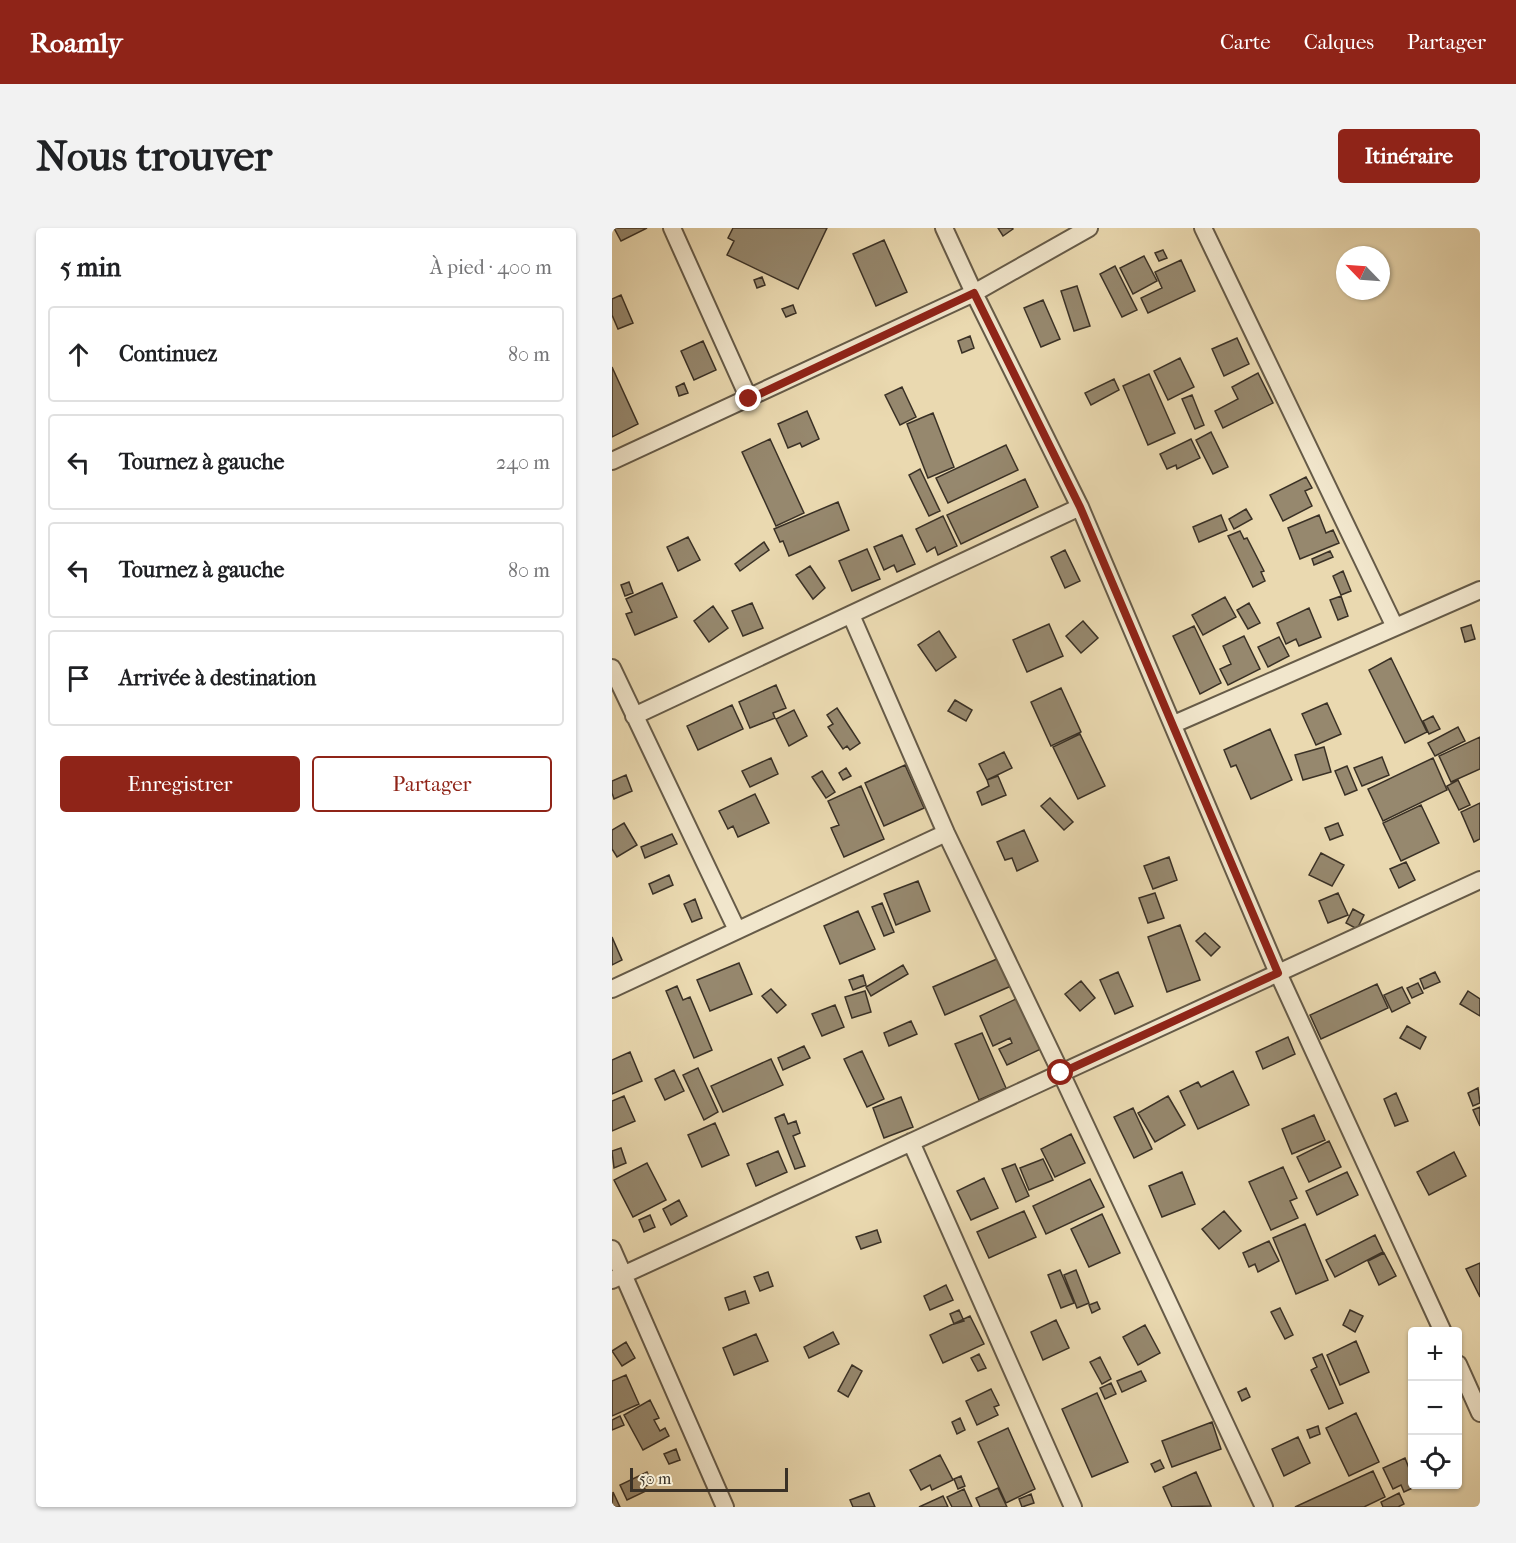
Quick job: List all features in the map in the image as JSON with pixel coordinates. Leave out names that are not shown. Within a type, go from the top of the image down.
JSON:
[{"type":"street","points":[[672,228],[749,399]]},
{"type":"street","points":[[944,228],[1080,507],[1278,973],[1441,1327]]},
{"type":"street","points":[[612,461],[974,293],[1089,228]]},
{"type":"street","points":[[1203,228],[1395,627]]},
{"type":"street","points":[[634,716],[1080,507]]},
{"type":"street","points":[[1174,724],[1480,590]]},
{"type":"street","points":[[851,615],[946,833],[1264,1507]]},
{"type":"street","points":[[612,668],[737,930]]},
{"type":"street","points":[[612,988],[946,833]]},
{"type":"street","points":[[618,1277],[1480,880]]},
{"type":"street","points":[[911,1142],[1073,1507]]},
{"type":"street","points":[[612,1249],[618,1277],[725,1507]]},
{"type":"street","points":[[1462,1373],[1480,1413]]},
{"type":"building","points":[[614,228],[647,228],[621,241]]},
{"type":"building","points":[[733,228],[827,228],[798,289],[727,255],[734,241],[728,238]]},
{"type":"building","points":[[998,228],[1012,228],[1013,229],[1003,236]]},
{"type":"building","points":[[884,240],[907,292],[876,306],[853,254]]},
{"type":"building","points":[[1163,250],[1167,258],[1159,261],[1155,253]]},
{"type":"building","points":[[1144,256],[1157,281],[1133,294],[1120,268]]},
{"type":"building","points":[[1181,260],[1195,291],[1148,313],[1141,298],[1162,288],[1155,272]]},
{"type":"building","points":[[1115,266],[1137,310],[1122,317],[1100,274]]},
{"type":"building","points":[[762,277],[765,285],[757,288],[754,280]]},
{"type":"building","points":[[1077,286],[1090,326],[1074,331],[1061,291]]},
{"type":"building","points":[[621,295],[633,323],[618,329],[612,315],[612,299]]},
{"type":"building","points":[[1043,300],[1060,339],[1041,347],[1024,308]]},
{"type":"building","points":[[793,305],[796,313],[786,317],[782,309]]},
{"type":"building","points":[[970,336],[974,348],[962,353],[958,341]]},
{"type":"building","points":[[1237,338],[1249,364],[1224,376],[1212,349]]},
{"type":"building","points":[[703,341],[716,370],[694,380],[681,351]]},
{"type":"building","points":[[1180,358],[1194,387],[1168,400],[1154,371]]},
{"type":"building","points":[[612,367],[638,424],[612,437]]},
{"type":"building","points":[[1258,373],[1273,403],[1223,428],[1215,411],[1238,399],[1232,387]]},
{"type":"building","points":[[1149,374],[1175,433],[1148,445],[1123,386]]},
{"type":"building","points":[[1114,379],[1119,390],[1091,405],[1085,393]]},
{"type":"building","points":[[684,383],[688,393],[679,396],[676,387]]},
{"type":"building","points":[[902,387],[916,417],[900,425],[885,395]]},
{"type":"building","points":[[1192,395],[1204,425],[1195,429],[1182,399]]},
{"type":"building","points":[[807,411],[819,439],[802,447],[800,443],[788,448],[778,424]]},
{"type":"building","points":[[933,413],[954,467],[928,478],[907,424]]},
{"type":"building","points":[[1211,432],[1228,467],[1213,474],[1196,440]]},
{"type":"building","points":[[770,439],[804,513],[776,526],[742,452]]},
{"type":"building","points":[[1191,439],[1200,458],[1177,469],[1176,465],[1167,469],[1160,454]]},
{"type":"building","points":[[1006,445],[1018,470],[948,503],[936,478]]},
{"type":"building","points":[[920,469],[940,511],[929,516],[909,475]]},
{"type":"building","points":[[1306,477],[1312,488],[1305,491],[1312,506],[1283,521],[1270,495]]},
{"type":"building","points":[[1025,479],[1038,507],[961,544],[947,515]]},
{"type":"building","points":[[838,502],[849,530],[789,556],[783,541],[780,542],[774,529]]},
{"type":"building","points":[[1246,509],[1252,519],[1234,529],[1229,519]]},
{"type":"building","points":[[1221,515],[1227,530],[1199,542],[1193,527]]},
{"type":"building","points":[[1319,515],[1326,533],[1333,530],[1339,543],[1300,559],[1288,528]]},
{"type":"building","points":[[943,516],[957,546],[938,555],[935,547],[927,552],[916,529]]},
{"type":"building","points":[[1240,531],[1244,539],[1247,538],[1264,571],[1261,572],[1265,581],[1253,587],[1228,536]]},
{"type":"building","points":[[902,535],[915,564],[897,572],[894,565],[884,570],[874,547]]},
{"type":"building","points":[[688,537],[700,560],[678,571],[667,547]]},
{"type":"building","points":[[764,542],[769,550],[740,571],[735,564]]},
{"type":"building","points":[[867,549],[880,579],[852,591],[839,561]]},
{"type":"building","points":[[1065,550],[1080,581],[1065,588],[1051,557]]},
{"type":"building","points":[[1330,551],[1333,557],[1314,565],[1312,559]]},
{"type":"building","points":[[810,566],[825,588],[813,599],[796,575]]},
{"type":"building","points":[[1343,571],[1351,591],[1341,595],[1333,576]]},
{"type":"building","points":[[629,582],[633,593],[625,596],[621,585]]},
{"type":"building","points":[[662,583],[677,617],[635,635],[626,614],[632,612],[626,599]]},
{"type":"building","points":[[1341,596],[1348,616],[1338,620],[1330,600]]},
{"type":"building","points":[[1225,597],[1236,617],[1203,635],[1192,615]]},
{"type":"building","points":[[752,603],[763,628],[743,636],[732,611]]},
{"type":"building","points":[[1249,603],[1260,623],[1248,629],[1237,610]]},
{"type":"building","points":[[713,606],[728,628],[709,642],[694,621]]},
{"type":"building","points":[[1309,608],[1321,637],[1299,646],[1296,639],[1286,644],[1277,623]]},
{"type":"building","points":[[1083,621],[1098,638],[1081,653],[1066,636]]},
{"type":"building","points":[[1049,624],[1063,656],[1027,672],[1013,640]]},
{"type":"building","points":[[1471,625],[1475,639],[1465,642],[1461,628]]},
{"type":"building","points":[[1194,626],[1221,683],[1200,694],[1173,636]]},
{"type":"building","points":[[939,631],[956,657],[936,671],[918,645]]},
{"type":"building","points":[[1244,636],[1260,669],[1228,685],[1220,669],[1231,664],[1223,646]]},
{"type":"building","points":[[1279,637],[1289,656],[1268,667],[1258,647]]},
{"type":"building","points":[[1391,658],[1427,732],[1405,743],[1369,670]]},
{"type":"building","points":[[776,685],[786,708],[773,713],[775,718],[750,728],[739,702]]},
{"type":"building","points":[[1061,688],[1081,732],[1051,746],[1031,702]]},
{"type":"building","points":[[955,700],[972,710],[966,721],[948,711]]},
{"type":"building","points":[[1327,703],[1341,734],[1316,745],[1302,714]]},
{"type":"building","points":[[732,705],[743,729],[698,750],[687,726]]},
{"type":"building","points":[[837,708],[860,743],[850,750],[847,746],[843,749],[828,727],[833,724],[827,715]]},
{"type":"building","points":[[794,710],[807,736],[789,746],[776,719]]},
{"type":"building","points":[[1433,716],[1440,729],[1429,734],[1423,721]]},
{"type":"building","points":[[1458,727],[1465,741],[1435,756],[1428,743]]},
{"type":"building","points":[[1270,729],[1292,780],[1251,799],[1236,765],[1231,767],[1224,750]]},
{"type":"building","points":[[1080,734],[1105,786],[1078,799],[1053,747]]},
{"type":"building","points":[[1480,737],[1480,769],[1451,782],[1439,756]]},
{"type":"building","points":[[1324,747],[1331,772],[1303,780],[1295,755]]},
{"type":"building","points":[[1004,752],[1012,768],[987,780],[979,764]]},
{"type":"building","points":[[1382,757],[1389,775],[1362,786],[1354,768]]},
{"type":"building","points":[[771,758],[778,774],[750,787],[742,771]]},
{"type":"building","points":[[1433,758],[1447,790],[1383,821],[1368,789]]},
{"type":"building","points":[[905,765],[924,808],[884,826],[865,783]]},
{"type":"building","points":[[1347,766],[1357,790],[1345,795],[1335,771]]},
{"type":"building","points":[[846,768],[851,776],[843,780],[839,773]]},
{"type":"building","points":[[822,771],[835,792],[826,798],[812,777]]},
{"type":"building","points":[[626,775],[632,791],[614,799],[612,781]]},
{"type":"building","points":[[998,776],[1006,795],[982,805],[977,792],[989,786],[987,780]]},
{"type":"building","points":[[1458,780],[1470,805],[1459,810],[1447,786]]},
{"type":"building","points":[[861,786],[884,839],[844,857],[831,828],[839,825],[828,801]]},
{"type":"building","points":[[755,794],[769,823],[738,837],[733,826],[728,829],[719,811]]},
{"type":"building","points":[[1050,798],[1073,822],[1064,830],[1041,806]]},
{"type":"building","points":[[1480,803],[1480,839],[1474,842],[1461,812]]},
{"type":"building","points":[[1421,805],[1439,843],[1401,861],[1383,823]]},
{"type":"building","points":[[624,823],[637,845],[617,857],[612,849],[612,830]]},
{"type":"building","points":[[1338,823],[1343,835],[1330,840],[1325,828]]},
{"type":"building","points":[[1024,830],[1038,861],[1017,871],[1012,858],[1005,860],[997,842]]},
{"type":"building","points":[[672,834],[677,844],[645,858],[641,847]]},
{"type":"building","points":[[1321,853],[1344,865],[1332,886],[1309,875]]},
{"type":"building","points":[[1169,857],[1177,880],[1153,889],[1144,866]]},
{"type":"building","points":[[1406,862],[1415,880],[1399,888],[1390,869]]},
{"type":"building","points":[[669,875],[673,885],[653,894],[649,884]]},
{"type":"building","points":[[918,881],[930,911],[896,925],[884,894]]},
{"type":"building","points":[[1155,893],[1164,918],[1148,923],[1139,898]]},
{"type":"building","points":[[1338,893],[1348,915],[1328,923],[1319,901]]},
{"type":"building","points":[[695,899],[702,918],[692,922],[684,904]]},
{"type":"building","points":[[882,903],[894,932],[884,936],[872,907]]},
{"type":"building","points":[[1353,909],[1364,915],[1357,929],[1346,923]]},
{"type":"building","points":[[858,911],[875,949],[840,964],[824,926]]},
{"type":"building","points":[[1180,925],[1200,980],[1167,992],[1148,937]]},
{"type":"building","points":[[1205,933],[1220,947],[1211,956],[1196,941]]},
{"type":"building","points":[[612,937],[622,960],[612,965]]},
{"type":"building","points":[[999,958],[1011,986],[945,1015],[933,987]]},
{"type":"building","points":[[739,963],[752,994],[710,1011],[697,980]]},
{"type":"building","points":[[903,965],[908,974],[871,996],[866,987]]},
{"type":"building","points":[[1118,972],[1133,1006],[1115,1014],[1100,980]]},
{"type":"building","points":[[1435,972],[1440,982],[1424,989],[1420,979]]},
{"type":"building","points":[[863,975],[866,985],[853,990],[849,980]]},
{"type":"building","points":[[1081,981],[1095,998],[1080,1011],[1065,994]]},
{"type":"building","points":[[1418,983],[1423,993],[1412,998],[1407,988]]},
{"type":"building","points":[[1377,984],[1388,1008],[1321,1039],[1310,1015]]},
{"type":"building","points":[[677,986],[683,1000],[690,997],[712,1050],[694,1058],[666,991]]},
{"type":"building","points":[[1402,987],[1410,1003],[1392,1012],[1384,995]]},
{"type":"building","points":[[771,989],[786,1005],[777,1013],[762,996]]},
{"type":"building","points":[[865,991],[871,1012],[852,1018],[845,997]]},
{"type":"building","points":[[1468,991],[1480,999],[1480,1016],[1460,1004]]},
{"type":"building","points":[[1018,998],[1041,1049],[1007,1065],[999,1049],[1012,1043],[1010,1038],[993,1046],[980,1016]]},
{"type":"building","points":[[835,1005],[844,1027],[822,1036],[812,1014]]},
{"type":"building","points":[[911,1021],[917,1034],[889,1046],[884,1033]]},
{"type":"building","points":[[1407,1026],[1426,1037],[1420,1049],[1400,1038]]},
{"type":"building","points":[[982,1033],[1006,1088],[979,1100],[955,1044]]},
{"type":"building","points":[[1288,1037],[1295,1054],[1263,1069],[1256,1052]]},
{"type":"building","points":[[804,1046],[810,1058],[783,1070],[778,1058]]},
{"type":"building","points":[[862,1051],[884,1099],[867,1107],[844,1059]]},
{"type":"building","points":[[630,1052],[642,1081],[612,1094],[612,1060]]},
{"type":"building","points":[[771,1059],[783,1085],[723,1112],[711,1086]]},
{"type":"building","points":[[698,1068],[718,1112],[704,1120],[683,1075]]},
{"type":"building","points":[[674,1070],[684,1091],[665,1100],[655,1079]]},
{"type":"building","points":[[1233,1071],[1249,1105],[1198,1129],[1180,1091],[1198,1082],[1201,1087]]},
{"type":"building","points":[[1478,1088],[1480,1103],[1473,1106],[1468,1093]]},
{"type":"building","points":[[1396,1093],[1408,1121],[1395,1126],[1384,1099]]},
{"type":"building","points":[[624,1096],[635,1121],[612,1131],[612,1101]]},
{"type":"building","points":[[1168,1096],[1185,1125],[1155,1142],[1138,1113]]},
{"type":"building","points":[[901,1097],[913,1127],[884,1138],[873,1108]]},
{"type":"building","points":[[1480,1107],[1480,1126],[1473,1110]]},
{"type":"building","points":[[1133,1108],[1152,1149],[1134,1158],[1114,1117]]},
{"type":"building","points":[[784,1114],[788,1124],[796,1121],[800,1133],[793,1136],[805,1166],[795,1169],[775,1118]]},
{"type":"building","points":[[1314,1115],[1325,1140],[1292,1154],[1282,1129]]},
{"type":"building","points":[[715,1123],[729,1155],[702,1167],[688,1135]]},
{"type":"building","points":[[1071,1134],[1085,1163],[1055,1177],[1041,1149]]},
{"type":"building","points":[[1329,1141],[1341,1167],[1309,1182],[1297,1157]]},
{"type":"building","points":[[621,1148],[626,1163],[614,1168],[612,1151]]},
{"type":"building","points":[[778,1151],[787,1172],[756,1186],[747,1164]]},
{"type":"building","points":[[1454,1152],[1466,1176],[1429,1195],[1417,1172]]},
{"type":"building","points":[[1043,1159],[1053,1180],[1029,1190],[1020,1168]]},
{"type":"building","points":[[647,1163],[666,1200],[633,1217],[614,1180]]},
{"type":"building","points":[[1015,1164],[1029,1196],[1016,1202],[1002,1169]]},
{"type":"building","points":[[1283,1167],[1297,1198],[1290,1201],[1298,1218],[1271,1230],[1249,1182]]},
{"type":"building","points":[[1182,1172],[1195,1204],[1162,1217],[1149,1186]]},
{"type":"building","points":[[1347,1172],[1358,1195],[1317,1215],[1306,1191]]},
{"type":"building","points":[[984,1178],[998,1208],[971,1220],[957,1191]]},
{"type":"building","points":[[1090,1179],[1104,1207],[1046,1234],[1033,1206]]},
{"type":"building","points":[[679,1200],[687,1216],[671,1225],[663,1209]]},
{"type":"building","points":[[1024,1211],[1036,1237],[989,1258],[977,1232]]},
{"type":"building","points":[[1224,1211],[1241,1231],[1219,1249],[1202,1229]]},
{"type":"building","points":[[1102,1214],[1120,1253],[1089,1267],[1071,1229]]},
{"type":"building","points":[[650,1215],[655,1227],[644,1232],[639,1220]]},
{"type":"building","points":[[1305,1224],[1328,1280],[1296,1294],[1273,1238]]},
{"type":"building","points":[[877,1230],[881,1242],[861,1249],[856,1237]]},
{"type":"building","points":[[1375,1235],[1383,1252],[1335,1277],[1326,1260]]},
{"type":"building","points":[[1269,1241],[1279,1261],[1258,1272],[1255,1264],[1249,1267],[1243,1253]]},
{"type":"building","points":[[1384,1253],[1396,1276],[1379,1285],[1368,1261]]},
{"type":"building","points":[[1480,1263],[1480,1297],[1466,1269]]},
{"type":"building","points":[[1060,1270],[1074,1303],[1061,1308],[1048,1275]]},
{"type":"building","points":[[1076,1270],[1089,1303],[1077,1308],[1064,1275]]},
{"type":"building","points":[[768,1272],[773,1286],[760,1291],[754,1277]]},
{"type":"building","points":[[946,1285],[953,1300],[930,1310],[924,1296]]},
{"type":"building","points":[[745,1291],[749,1303],[729,1310],[725,1298]]},
{"type":"building","points":[[1097,1302],[1100,1309],[1092,1313],[1089,1305]]},
{"type":"building","points":[[1280,1308],[1293,1335],[1285,1339],[1271,1312]]},
{"type":"building","points":[[959,1310],[964,1321],[954,1324],[950,1314]]},
{"type":"building","points":[[1350,1310],[1363,1316],[1355,1332],[1343,1325]]},
{"type":"building","points":[[970,1316],[984,1344],[943,1363],[930,1335]]},
{"type":"building","points":[[1056,1320],[1069,1348],[1043,1360],[1031,1332]]},
{"type":"building","points":[[1145,1325],[1160,1353],[1138,1365],[1123,1337]]},
{"type":"building","points":[[833,1332],[839,1344],[809,1358],[804,1347]]},
{"type":"building","points":[[756,1334],[768,1361],[734,1375],[723,1348]]},
{"type":"building","points":[[1356,1341],[1369,1372],[1340,1385],[1327,1355]]},
{"type":"building","points":[[626,1342],[635,1358],[622,1366],[612,1351]]},
{"type":"building","points":[[979,1354],[986,1368],[978,1371],[971,1358]]},
{"type":"building","points":[[1322,1354],[1343,1403],[1329,1409],[1311,1370],[1317,1367],[1313,1358]]},
{"type":"building","points":[[1100,1357],[1111,1379],[1102,1384],[1090,1362]]},
{"type":"building","points":[[852,1365],[862,1371],[848,1397],[838,1391]]},
{"type":"building","points":[[1141,1371],[1146,1381],[1122,1392],[1117,1381]]},
{"type":"building","points":[[626,1375],[639,1404],[612,1416],[612,1381]]},
{"type":"building","points":[[1111,1383],[1116,1394],[1105,1399],[1100,1388]]},
{"type":"building","points":[[1246,1388],[1250,1397],[1242,1401],[1238,1392]]},
{"type":"building","points":[[991,1389],[999,1405],[994,1407],[998,1415],[977,1425],[966,1401]]},
{"type":"building","points":[[1097,1393],[1128,1462],[1092,1477],[1062,1409]]},
{"type":"building","points":[[650,1400],[659,1418],[654,1420],[660,1431],[665,1428],[669,1436],[643,1450],[624,1415]]},
{"type":"building","points":[[1356,1413],[1379,1462],[1349,1476],[1326,1428]]},
{"type":"building","points":[[620,1416],[624,1425],[612,1430],[612,1420]]},
{"type":"building","points":[[960,1418],[965,1430],[957,1434],[952,1422]]},
{"type":"building","points":[[1212,1422],[1221,1449],[1172,1467],[1162,1441]]},
{"type":"building","points":[[1318,1426],[1320,1434],[1310,1438],[1307,1430]]},
{"type":"building","points":[[1008,1428],[1035,1489],[1006,1503],[978,1442]]},
{"type":"building","points":[[1298,1437],[1310,1463],[1284,1476],[1272,1449]]},
{"type":"building","points":[[676,1449],[680,1460],[669,1464],[664,1454]]},
{"type":"building","points":[[940,1455],[953,1480],[932,1490],[930,1485],[921,1490],[910,1470]]},
{"type":"building","points":[[1405,1458],[1408,1466],[1408,1489],[1410,1489],[1404,1492],[1401,1485],[1393,1489],[1383,1468]]},
{"type":"building","points":[[1160,1460],[1164,1468],[1155,1472],[1151,1464]]},
{"type":"building","points":[[1373,1471],[1385,1497],[1364,1507],[1295,1507]]},
{"type":"building","points":[[647,1472],[652,1483],[644,1487],[646,1491],[627,1500],[620,1485]]},
{"type":"building","points":[[1196,1472],[1211,1506],[1172,1507],[1163,1487]]},
{"type":"building","points":[[961,1476],[965,1486],[958,1489],[954,1479]]},
{"type":"building","points":[[998,1488],[1007,1507],[980,1507],[976,1498]]},
{"type":"building","points":[[964,1489],[972,1507],[952,1507],[947,1497]]},
{"type":"building","points":[[613,1492],[620,1507],[612,1507]]},
{"type":"building","points":[[869,1493],[875,1507],[853,1507],[850,1500]]},
{"type":"building","points":[[1399,1493],[1404,1504],[1398,1507],[1383,1507],[1381,1502]]},
{"type":"building","points":[[1031,1494],[1034,1503],[1022,1507],[1019,1499]]},
{"type":"building","points":[[943,1496],[948,1507],[919,1507]]},
{"type":"route","points":[[749,399],[974,293],[1080,507],[1278,973],[1061,1073]]}]
